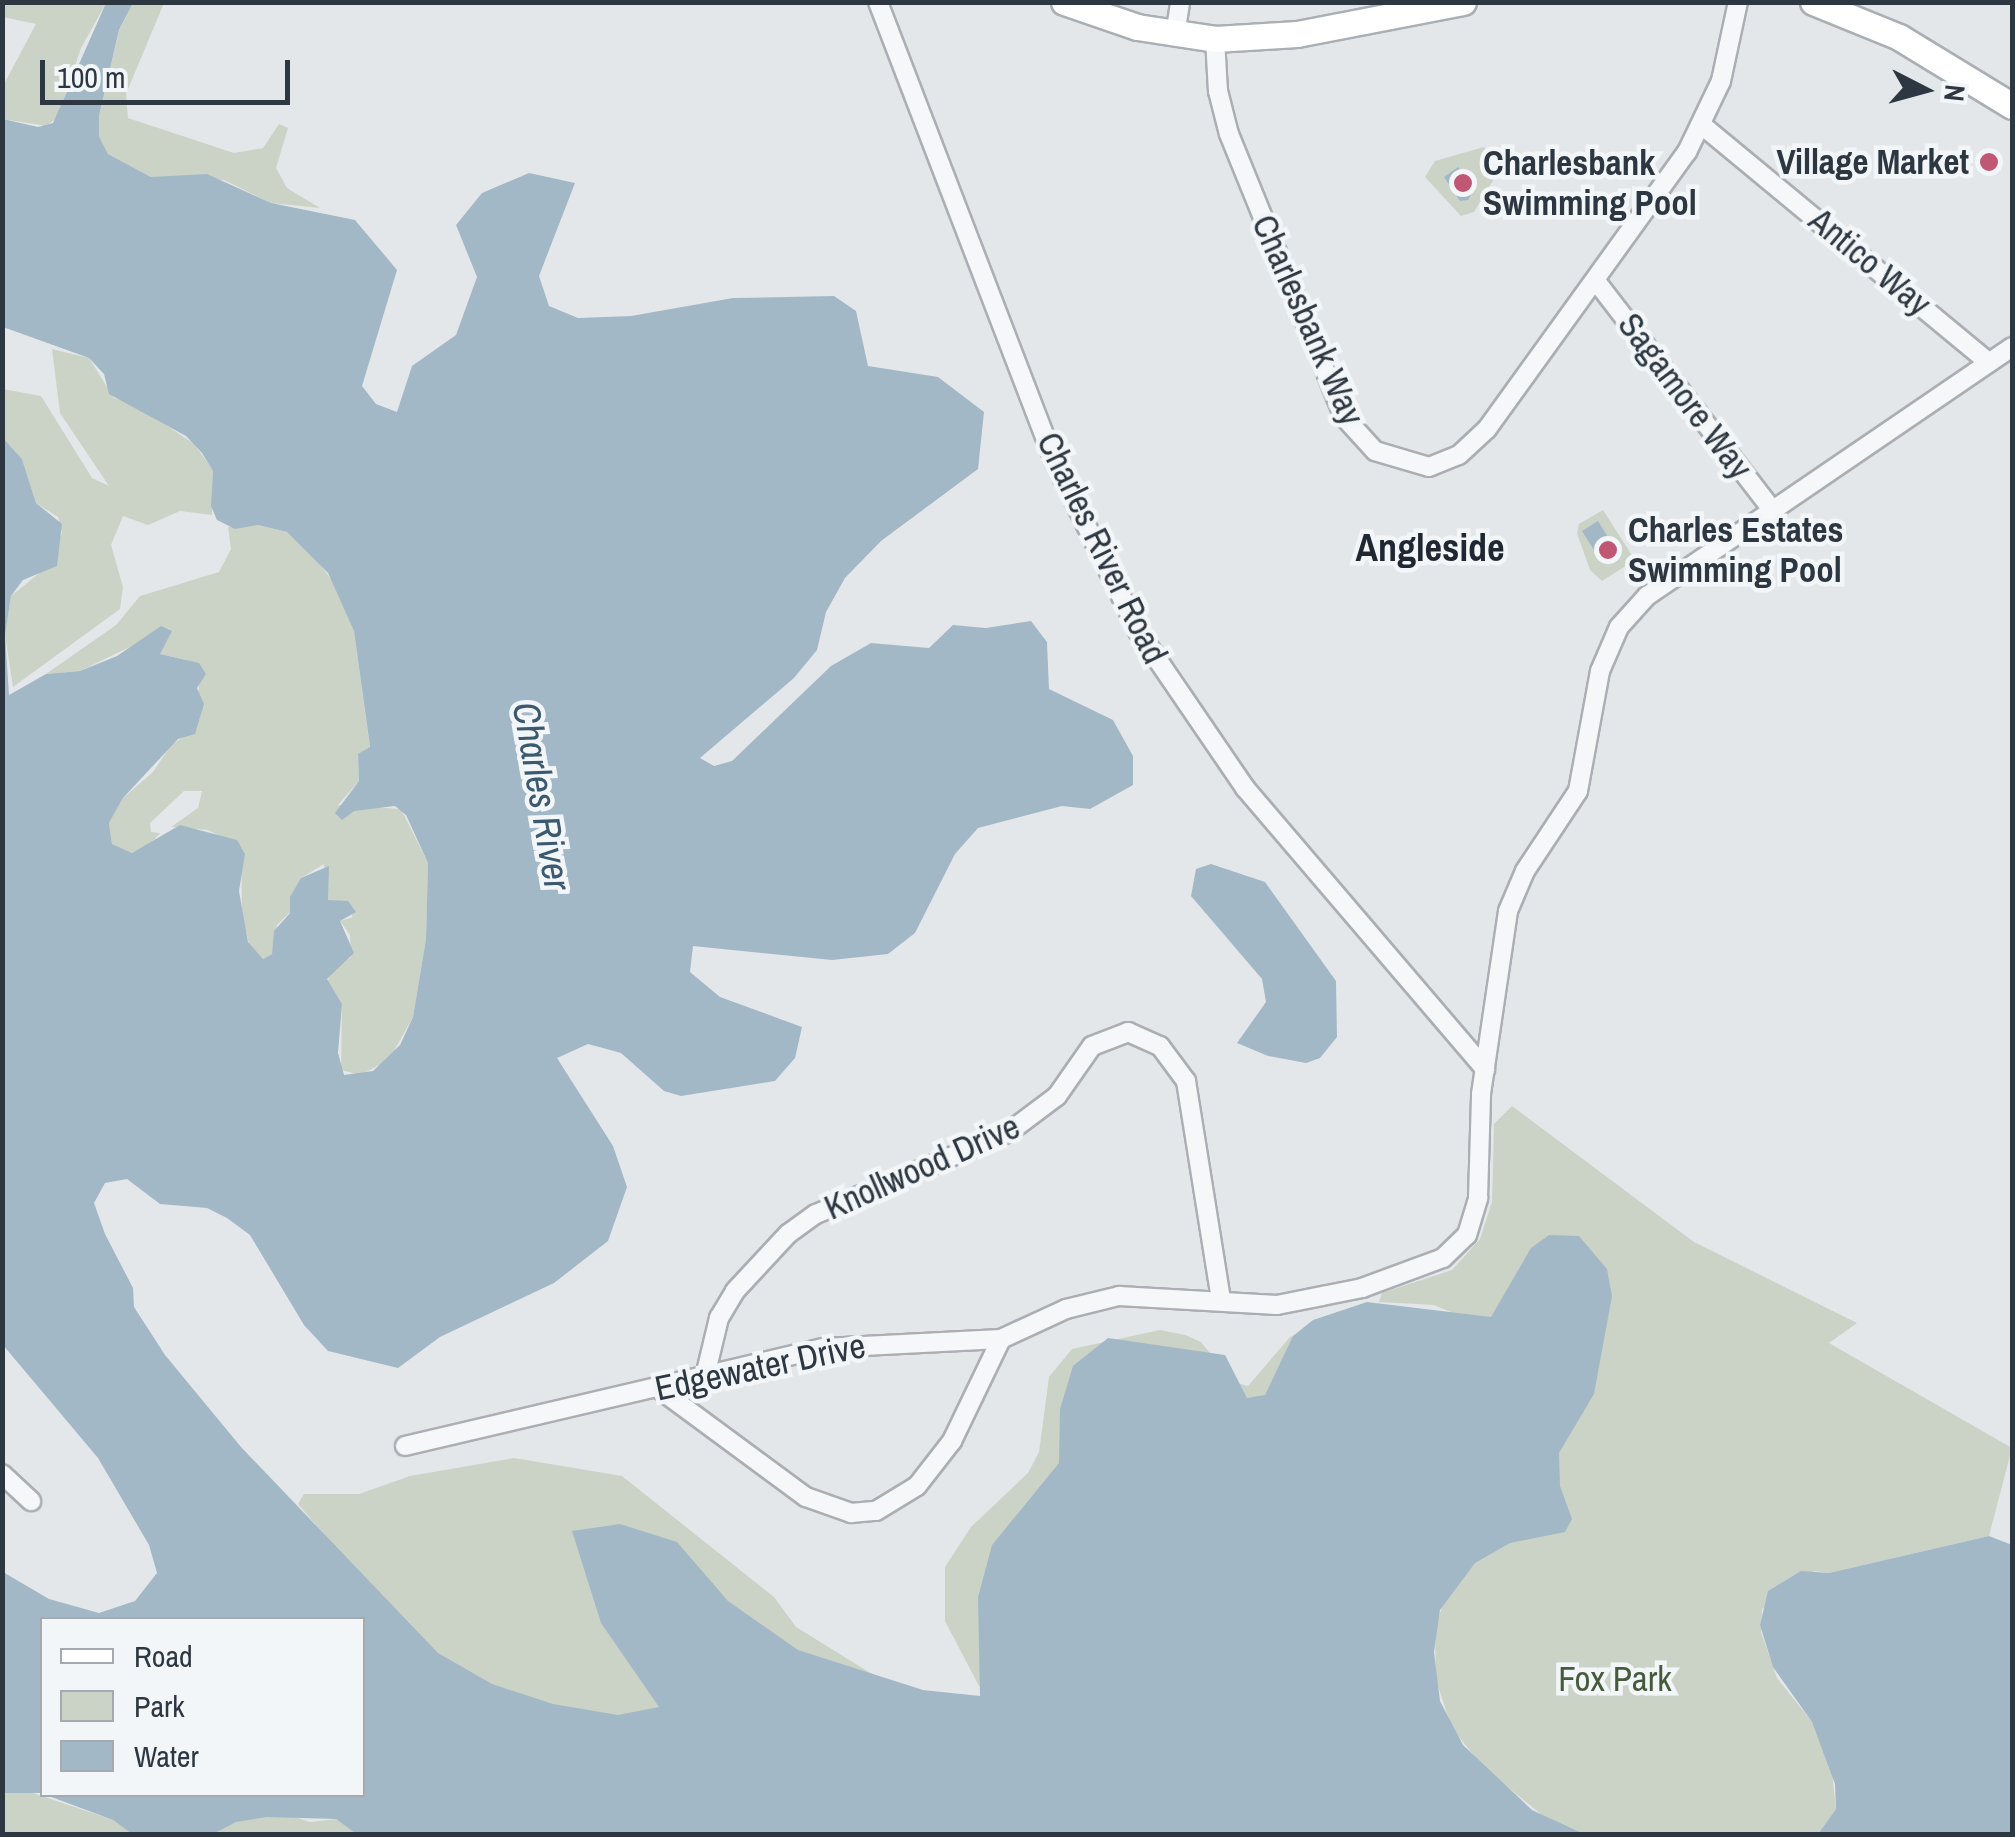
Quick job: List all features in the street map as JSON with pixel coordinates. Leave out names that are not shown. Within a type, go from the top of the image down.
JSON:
[{"type":"main road","points":[[1064,2],[1176,35],[1215,39],[1297,34],[1463,2]]},
{"type":"main road","points":[[1814,2],[1841,6],[1911,43],[2012,106]]},
{"type":"street","name":"Charles River Road","points":[[878,2],[1055,462],[1121,601],[1191,716],[1245,788],[1485,1069]]},
{"type":"street","points":[[1176,35],[1180,2]]},
{"type":"street","name":"Charlesbank Way","points":[[1215,39],[1218,91],[1229,134],[1332,392],[1354,431],[1375,452],[1421,467],[1459,455],[1488,429],[1702,126],[1721,81],[1738,2]]},
{"type":"street","name":"Antico Way","points":[[1702,126],[1989,362]]},
{"type":"street","name":"Sagamore Way","points":[[1596,281],[1772,511]]},
{"type":"street","name":"Edgewater Drive","points":[[406,1446],[658,1388],[706,1372],[859,1344],[1001,1340],[1066,1309],[1119,1296],[1277,1306],[1362,1288],[1456,1248],[1467,1236],[1478,1198],[1485,1069],[1508,911],[1578,791],[1607,649],[1647,596],[2012,347]]},
{"type":"street","name":"Knollwood Drive","points":[[706,1372],[719,1318],[735,1291],[788,1234],[816,1214],[1009,1132],[1057,1096],[1092,1046],[1128,1032],[1160,1046],[1186,1081],[1221,1300]]},
{"type":"street","points":[[658,1388],[806,1498],[851,1513],[876,1511],[918,1486],[952,1441],[1001,1340]]},
{"type":"street","points":[[2,1474],[31,1501]]},
{"type":"green space","points":[[3,3],[106,3],[81,48],[57,118],[46,126],[3,119],[3,86],[36,24],[3,17]]},
{"type":"green space","points":[[133,3],[164,3],[126,94],[128,118],[234,153],[263,148],[279,124],[288,128],[276,168],[287,188],[320,208],[271,203],[224,180],[151,177],[108,154],[99,136],[99,116],[119,31]]},
{"type":"green space","name":"Charlesbank Swimming Pool","points":[[1484,147],[1500,169],[1474,212],[1461,216],[1425,177],[1435,161]]},
{"type":"green space","points":[[52,349],[89,358],[114,398],[135,404],[194,444],[213,470],[212,515],[180,511],[148,525],[123,516],[111,545],[123,587],[120,609],[13,687],[5,635],[11,596],[48,566],[62,533],[58,517],[36,503],[22,459],[3,438],[3,389],[41,396],[92,478],[109,486],[60,413]]},
{"type":"green space","name":"Charles Estates Swimming Pool","points":[[1603,510],[1635,560],[1602,581],[1590,570],[1577,533],[1579,524]]},
{"type":"green space","points":[[258,525],[287,532],[309,550],[334,583],[354,631],[370,749],[358,757],[359,781],[338,805],[401,809],[428,863],[426,939],[413,1017],[389,1060],[360,1075],[341,1070],[342,1004],[327,983],[331,971],[351,957],[350,935],[340,921],[353,917],[343,901],[328,901],[324,864],[301,878],[290,912],[277,925],[272,954],[263,959],[251,951],[242,916],[241,847],[208,830],[171,827],[198,808],[202,791],[184,791],[150,823],[151,832],[160,833],[150,845],[131,853],[112,844],[109,823],[123,798],[153,772],[171,745],[197,728],[199,682],[186,660],[160,654],[169,628],[80,671],[46,674],[116,625],[140,596],[219,572],[231,549],[228,527]]},
{"type":"green space","name":"Fox Park","points":[[1512,1106],[1694,1242],[1857,1323],[1829,1343],[2012,1448],[1989,1536],[1829,1573],[1814,1571],[1762,1609],[1761,1632],[1777,1678],[1812,1722],[1832,1772],[1836,1809],[1818,1834],[1584,1834],[1548,1820],[1482,1766],[1452,1728],[1436,1680],[1435,1629],[1442,1607],[979,1686],[945,1621],[945,1567],[971,1527],[1028,1473],[1039,1452],[1049,1377],[1072,1349],[1160,1330],[1185,1335],[1201,1342],[1233,1382],[1248,1386],[1290,1337],[1314,1327],[1458,1315],[1434,1305],[1379,1302],[1382,1293],[1452,1270],[1480,1239],[1492,1202],[1494,1124]]},
{"type":"green space","points":[[514,1458],[622,1476],[774,1597],[796,1627],[890,1685],[588,1730],[430,1658],[298,1504],[304,1494],[359,1494],[410,1476]]},
{"type":"green space","points":[[27,1791],[113,1820],[131,1833],[221,1797],[232,1797],[310,1822],[336,1819],[356,1834],[3,1834],[3,1793]]},
{"type":"water","name":"Charles River","points":[[106,3],[133,3],[119,30],[99,116],[99,136],[108,154],[151,177],[207,174],[271,203],[355,220],[397,270],[362,386],[376,404],[397,412],[412,366],[456,335],[477,277],[456,225],[482,193],[529,173],[575,183],[539,276],[549,306],[578,318],[631,316],[733,298],[834,296],[856,311],[868,366],[938,377],[984,412],[978,469],[881,541],[845,578],[826,612],[817,650],[794,678],[700,758],[714,766],[732,761],[831,666],[871,643],[929,648],[953,625],[986,628],[1031,621],[1047,642],[1049,689],[1113,720],[1133,756],[1133,785],[1090,809],[1062,806],[978,828],[955,854],[915,933],[888,954],[832,960],[693,946],[690,972],[720,997],[802,1027],[795,1058],[775,1081],[681,1096],[664,1091],[621,1053],[588,1044],[557,1058],[613,1146],[627,1187],[608,1241],[554,1283],[440,1337],[398,1368],[328,1351],[304,1325],[250,1235],[227,1218],[207,1208],[160,1204],[127,1179],[105,1183],[94,1203],[133,1288],[134,1307],[165,1355],[241,1447],[438,1653],[492,1684],[553,1704],[618,1715],[659,1707],[601,1623],[572,1531],[620,1524],[677,1542],[728,1601],[798,1650],[923,1690],[980,1696],[978,1597],[992,1545],[1059,1463],[1060,1409],[1073,1366],[1108,1338],[1225,1355],[1247,1398],[1265,1395],[1293,1336],[1313,1320],[1367,1302],[1491,1317],[1531,1248],[1549,1235],[1579,1236],[1607,1269],[1612,1296],[1594,1394],[1559,1453],[1560,1486],[1572,1519],[1565,1532],[1510,1543],[1475,1563],[1440,1610],[1434,1652],[1440,1701],[1463,1745],[1532,1810],[1584,1834],[356,1834],[336,1819],[267,1817],[236,1822],[213,1834],[132,1834],[113,1820],[51,1797],[365,1797],[365,1617],[40,1617],[40,1793],[3,1793],[3,1572],[49,1599],[99,1613],[135,1601],[157,1573],[149,1545],[98,1458],[3,1345],[3,438],[22,459],[36,503],[62,524],[57,566],[23,580],[11,596],[5,635],[9,695],[46,674],[80,671],[117,656],[161,626],[172,631],[160,654],[199,663],[206,674],[197,688],[204,704],[195,734],[178,739],[123,798],[109,823],[112,844],[132,853],[180,825],[237,840],[245,854],[239,891],[248,942],[263,959],[272,954],[274,931],[290,913],[290,897],[301,878],[329,866],[328,900],[348,901],[356,912],[340,921],[354,953],[327,979],[342,1004],[338,1053],[344,1075],[373,1071],[400,1045],[413,1017],[426,939],[428,863],[406,815],[395,806],[354,811],[342,820],[335,813],[359,781],[358,754],[370,747],[354,631],[328,573],[287,532],[258,525],[235,529],[217,520],[211,506],[213,471],[202,453],[186,436],[109,394],[104,374],[89,358],[3,327],[3,119],[38,127],[53,123]]},
{"type":"water","name":"Charlesbank Swimming Pool","points":[[1458,167],[1474,190],[1468,200],[1460,201],[1444,177]]},
{"type":"water","points":[[1598,521],[1614,547],[1599,558],[1582,531]]},
{"type":"water","points":[[1211,864],[1265,882],[1336,981],[1337,1037],[1320,1058],[1306,1063],[1268,1056],[1237,1043],[1266,1002],[1262,979],[1191,896],[1196,869]]},
{"type":"water","points":[[1989,1536],[2012,1545],[2012,1834],[1818,1834],[1836,1809],[1835,1784],[1812,1722],[1773,1667],[1760,1625],[1768,1591],[1801,1571],[1829,1573]]},
{"type":"place","name":"Village Market","points":[[1989,162]]},
{"type":"place","name":"Charlesbank Swimming Pool","points":[[1463,183]]},
{"type":"place","name":"Charles Estates Swimming Pool","points":[[1608,550]]},
{"type":"district","name":"Angleside","points":[[1430,548]]}]
